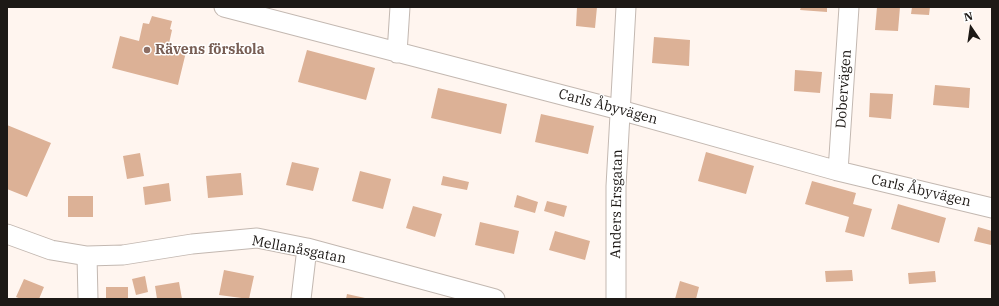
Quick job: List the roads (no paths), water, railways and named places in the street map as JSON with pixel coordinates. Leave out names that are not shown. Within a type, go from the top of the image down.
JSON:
[{"type":"street","name":"Carls Åbyvägen","points":[[224,7],[620,110],[838,171],[992,208]]},
{"type":"street","points":[[397,53],[400,7]]},
{"type":"street","name":"Anders Ersgatan","points":[[616,299],[616,186],[626,7]]},
{"type":"street","name":"Dobervägen","points":[[838,171],[849,7]]},
{"type":"street","name":"Mellanåsgatan","points":[[7,234],[51,250],[87,256],[124,255],[192,244],[257,238],[308,248],[462,295],[495,299]]},
{"type":"street","points":[[301,299],[308,248]]},
{"type":"street","points":[[87,256],[88,299]]},
{"type":"place","name":"Rävens förskola","points":[[147,50]]}]
